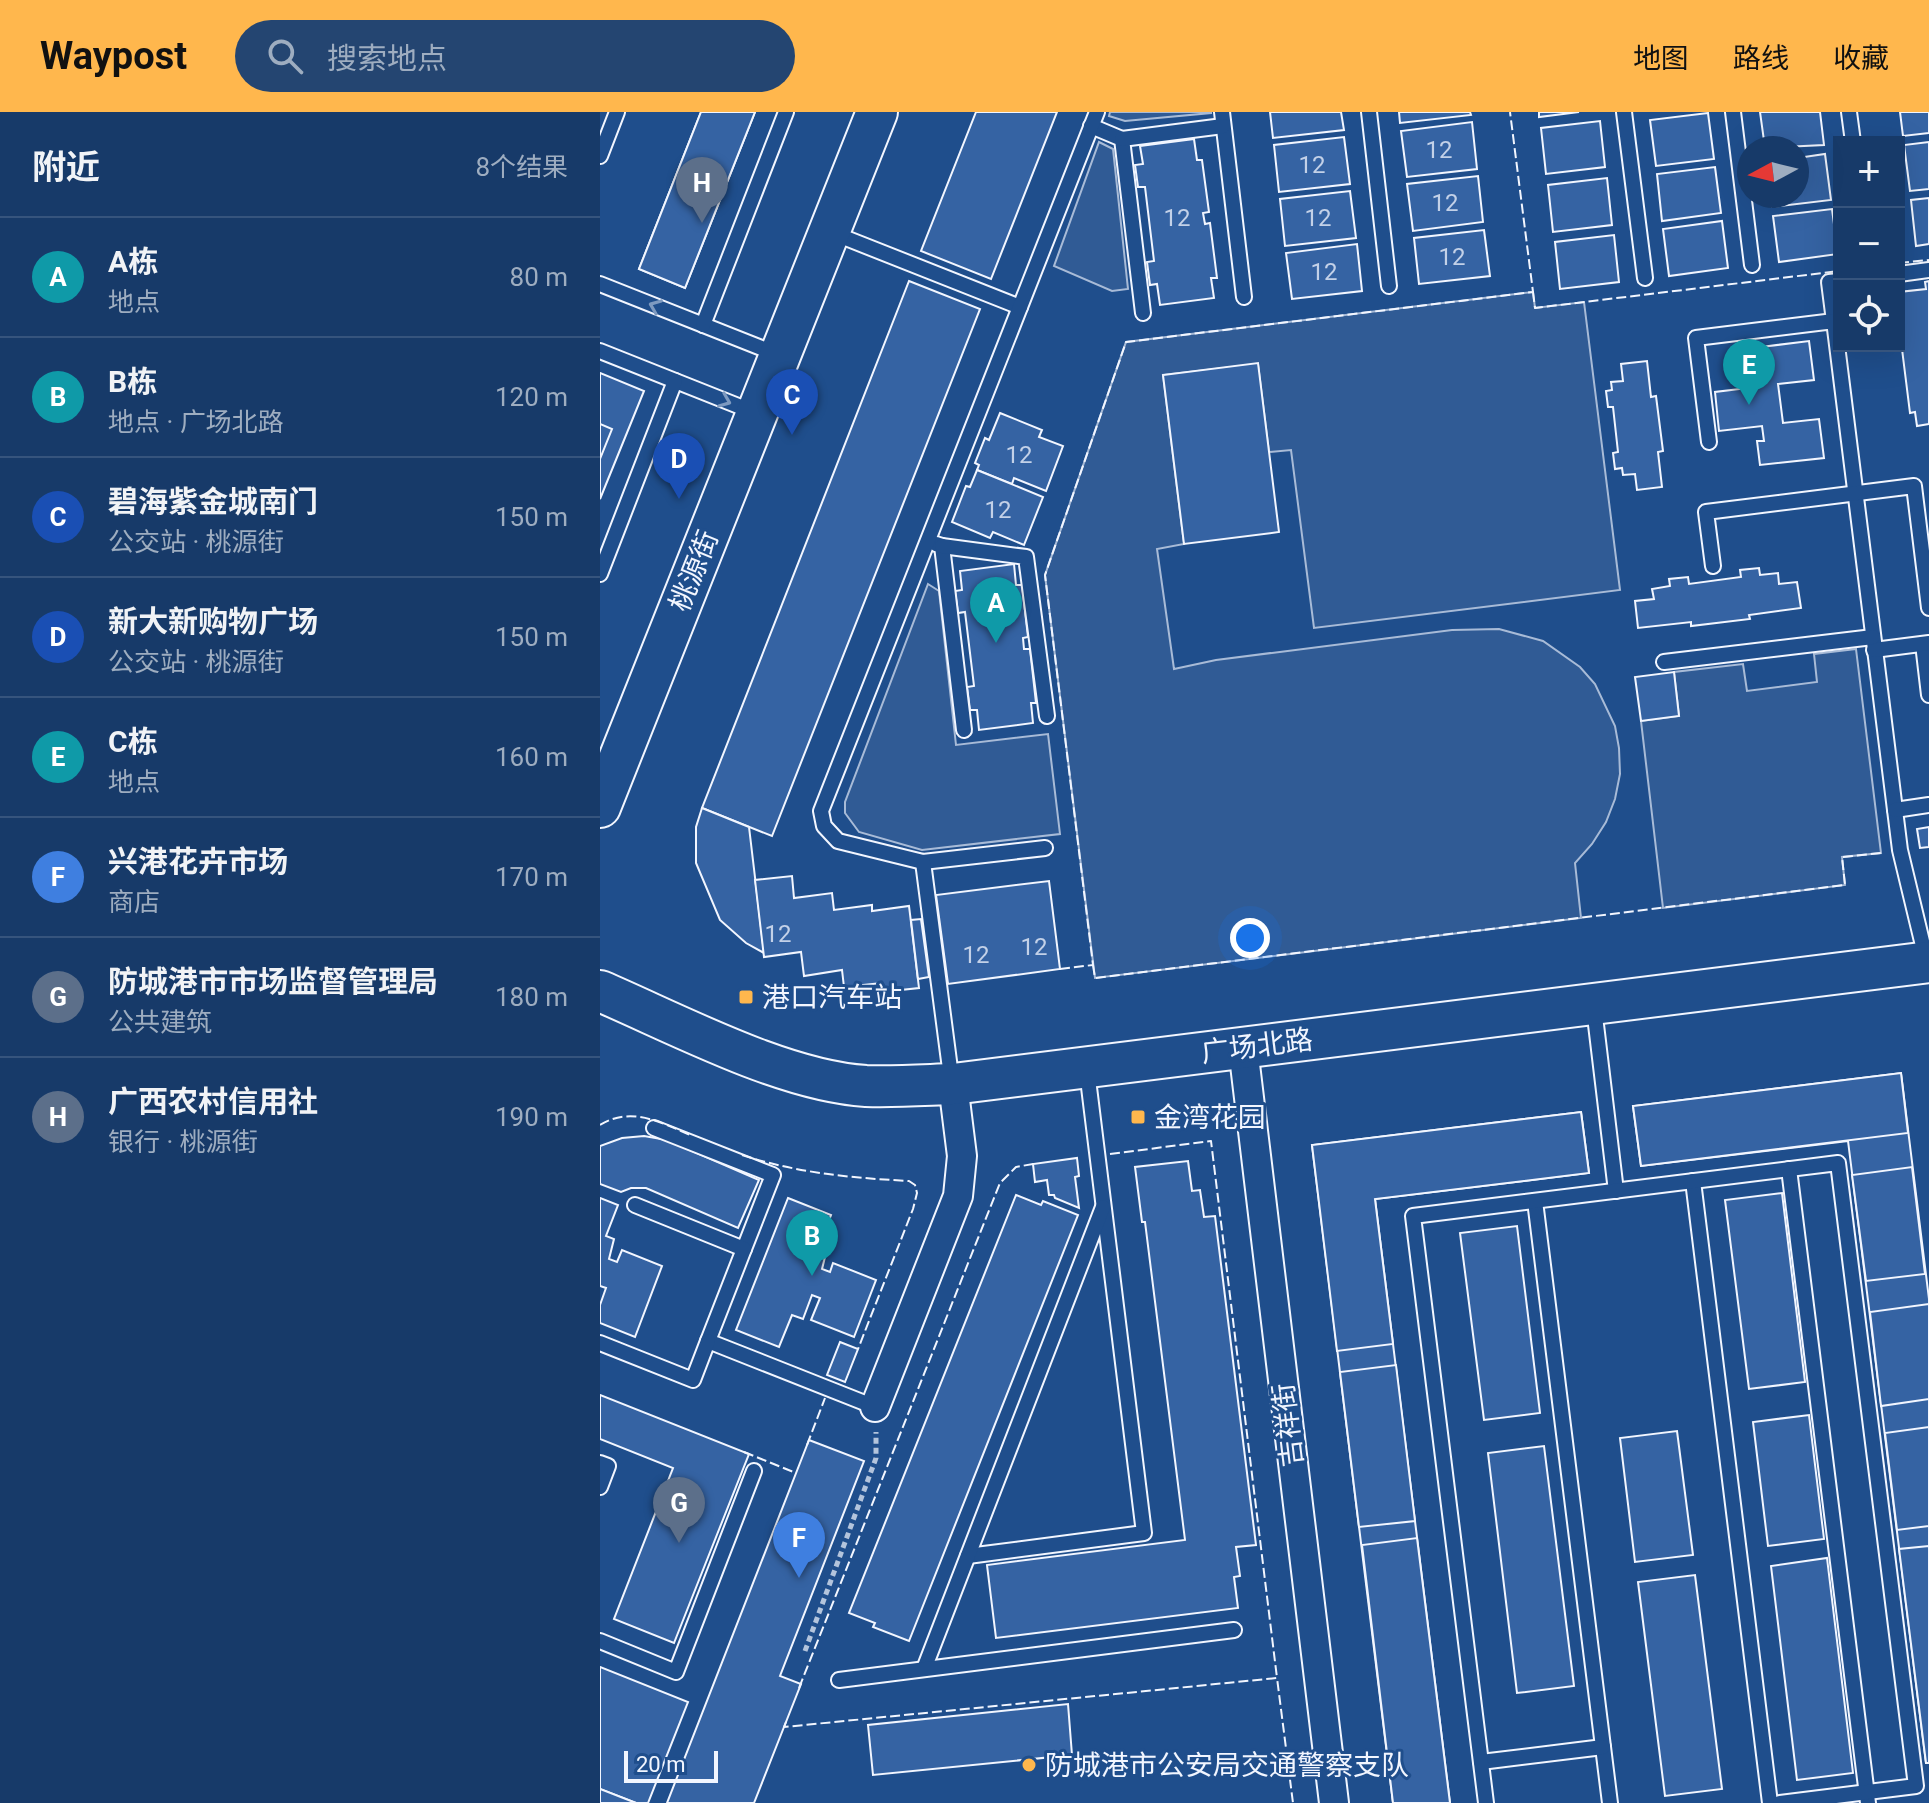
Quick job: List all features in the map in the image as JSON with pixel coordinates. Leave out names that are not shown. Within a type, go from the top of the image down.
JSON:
[{"type":"street","name":"桃源街","points":[[600,807],[877,112]]},
{"type":"street","name":"广场北路","points":[[600,991],[738,1051],[804,1075],[865,1086],[953,1084],[1593,1004],[1928,967]]},
{"type":"street","name":"吉祥街","points":[[1243,1048],[1334,1803]]},
{"type":"street","points":[[875,1407],[958,1196],[962,1156],[953,1084]]},
{"type":"lane","points":[[600,156],[617,112]]},
{"type":"lane","points":[[703,325],[786,112]]},
{"type":"lane","points":[[1369,112],[1389,286]]},
{"type":"lane","points":[[1624,112],[1645,278]]},
{"type":"lane","points":[[1733,112],[1752,265]]},
{"type":"lane","points":[[1849,112],[1852,136]]},
{"type":"lane","points":[[1045,848],[923,862],[838,841],[824,826],[821,811],[935,544],[1020,307],[1094,119],[1122,139],[1222,119],[1244,297]]},
{"type":"lane","points":[[1122,139],[1143,313]]},
{"type":"lane","points":[[829,231],[1020,307]]},
{"type":"lane","points":[[1905,273],[1929,270]]},
{"type":"lane","points":[[1833,282],[1829,282],[1833,313]]},
{"type":"lane","points":[[600,284],[780,355]]},
{"type":"lane","points":[[1709,442],[1696,338],[1833,321]]},
{"type":"lane","points":[[600,351],[757,413]]},
{"type":"lane","points":[[1838,352],[1900,850],[1928,967]]},
{"type":"lane","points":[[600,574],[675,381]]},
{"type":"lane","points":[[1713,566],[1706,512],[1914,486],[1929,608]]},
{"type":"lane","points":[[935,544],[1026,557],[1047,716]]},
{"type":"lane","points":[[935,544],[964,730]]},
{"type":"lane","points":[[1664,662],[1874,643],[1926,644],[1929,695]]},
{"type":"lane","points":[[1895,810],[1929,805]]},
{"type":"lane","points":[[923,862],[953,1084]]},
{"type":"lane","points":[[1593,1004],[1616,1191]]},
{"type":"lane","points":[[968,1556],[1144,1533],[1086,1067]]},
{"type":"lane","points":[[600,1343],[693,1380],[773,1175],[654,1128]]},
{"type":"lane","points":[[1486,1803],[1413,1216],[1838,1163],[1916,1786],[1867,1798],[1782,1803]]},
{"type":"lane","points":[[1789,1169],[1867,1798]]},
{"type":"lane","points":[[1693,1181],[1770,1803]]},
{"type":"lane","points":[[1535,1201],[1610,1803]]},
{"type":"lane","points":[[635,1205],[744,1249]]},
{"type":"lane","points":[[924,1669],[1103,1206]]},
{"type":"lane","points":[[708,1341],[875,1407]]},
{"type":"lane","points":[[600,1463],[608,1466],[600,1487]]},
{"type":"lane","points":[[600,1641],[676,1672],[754,1471]]},
{"type":"lane","points":[[839,1680],[1234,1630]]},
{"type":"lane","points":[[1481,1762],[1603,1747]]},
{"type":"path","points":[[805,1651],[876,1458],[875,1407]]},
{"type":"shaded area","points":[[1110,112],[1211,113],[1125,121],[1109,116]]},
{"type":"shaded area","points":[[1099,142],[1113,149],[1128,289],[1112,291],[1054,266]]},
{"type":"shaded area","points":[[1533,292],[1535,308],[1584,302],[1620,590],[1314,628],[1291,450],[1269,452],[1258,364],[1163,375],[1184,544],[1157,549],[1174,669],[1216,660],[1452,630],[1499,629],[1543,641],[1580,667],[1595,684],[1615,726],[1620,774],[1606,822],[1575,863],[1581,918],[1095,978],[1045,575],[1126,342]]},
{"type":"shaded area","points":[[928,584],[939,591],[956,745],[1048,734],[1060,834],[922,850],[859,832],[845,813],[845,802]]},
{"type":"shaded area","points":[[1856,649],[1881,853],[1842,857],[1845,885],[1663,908],[1641,721],[1679,716],[1674,672],[1743,664],[1747,691],[1817,682],[1814,654]]},
{"type":"building","points":[[701,112],[755,112],[685,288],[639,269]]},
{"type":"building","points":[[701,112],[755,112],[685,288],[639,269]]},
{"type":"building","points":[[976,112],[1057,112],[991,279],[921,251]]},
{"type":"building","points":[[1270,112],[1341,112],[1344,130],[1273,138]]},
{"type":"building","points":[[1399,112],[1470,112],[1471,115],[1400,123]]},
{"type":"building","points":[[1539,112],[1579,112],[1539,117]]},
{"type":"building","points":[[1760,112],[1820,112],[1824,145],[1809,146],[1809,136],[1763,136]]},
{"type":"building","points":[[1900,112],[1929,112],[1929,133],[1903,136]]},
{"type":"building","points":[[1708,113],[1714,159],[1656,166],[1650,120]]},
{"type":"building","points":[[1600,121],[1605,167],[1546,174],[1541,128]]},
{"type":"building","points":[[1472,122],[1477,169],[1407,177],[1401,131]]},
{"type":"building","points":[[1344,137],[1350,184],[1279,192],[1274,145]]},
{"type":"building","points":[[1194,139],[1197,160],[1202,160],[1209,212],[1203,213],[1205,224],[1210,223],[1217,278],[1211,278],[1214,298],[1160,305],[1157,284],[1150,285],[1147,262],[1154,261],[1145,187],[1138,187],[1135,165],[1143,164],[1140,146]]},
{"type":"building","points":[[1929,142],[1929,189],[1910,191],[1905,145]]},
{"type":"building","points":[[1825,154],[1831,200],[1809,203],[1809,156]]},
{"type":"building","points":[[1715,167],[1721,213],[1662,221],[1657,174]]},
{"type":"building","points":[[1478,176],[1483,222],[1413,231],[1407,184]]},
{"type":"building","points":[[1607,178],[1612,225],[1553,232],[1548,185]]},
{"type":"building","points":[[1350,191],[1356,238],[1285,246],[1280,199]]},
{"type":"building","points":[[1929,198],[1929,244],[1916,246],[1911,200]]},
{"type":"building","points":[[1832,209],[1833,255],[1779,262],[1773,216]]},
{"type":"building","points":[[1722,221],[1728,268],[1669,276],[1663,229]]},
{"type":"building","points":[[1484,230],[1490,276],[1419,284],[1414,238]]},
{"type":"building","points":[[1614,235],[1619,282],[1560,289],[1555,242]]},
{"type":"building","points":[[1357,244],[1362,291],[1292,299],[1286,253]]},
{"type":"building","points":[[909,281],[980,309],[772,836],[702,808]]},
{"type":"building","points":[[1929,281],[1929,424],[1917,426],[1915,412],[1910,413],[1902,352],[1905,352],[1905,291],[1926,289],[1925,282]]},
{"type":"building","points":[[1809,341],[1814,380],[1778,384],[1783,423],[1819,419],[1824,458],[1760,465],[1757,441],[1764,441],[1762,426],[1719,431],[1715,392],[1757,387],[1755,371],[1748,372],[1745,349]]},
{"type":"building","points":[[1647,361],[1651,397],[1656,396],[1663,451],[1658,452],[1662,487],[1637,490],[1635,474],[1623,475],[1622,468],[1615,469],[1613,453],[1618,452],[1613,407],[1608,407],[1606,391],[1612,390],[1611,382],[1623,381],[1621,364]]},
{"type":"building","points":[[1258,363],[1279,532],[1184,544],[1163,375]]},
{"type":"building","points":[[600,373],[644,391],[600,499]]},
{"type":"building","points":[[1000,413],[1042,430],[1039,437],[1063,446],[1046,491],[1014,478],[1012,484],[977,470],[979,465],[975,463],[985,438],[989,440]]},
{"type":"building","points":[[600,424],[612,429],[600,459]]},
{"type":"building","points":[[977,470],[1043,497],[1024,545],[993,532],[990,538],[952,522],[966,486],[970,487]]},
{"type":"building","points":[[1014,564],[1016,585],[1022,585],[1028,637],[1023,638],[1024,649],[1030,649],[1036,703],[1031,703],[1033,723],[979,730],[977,710],[970,710],[967,687],[974,686],[965,612],[958,613],[955,591],[962,590],[960,571]]},
{"type":"building","points":[[1759,568],[1760,575],[1778,573],[1779,584],[1797,582],[1801,608],[1749,615],[1750,619],[1638,628],[1635,601],[1654,599],[1652,589],[1670,586],[1669,579],[1688,577],[1689,584],[1741,577],[1740,570]]},
{"type":"building","points":[[1674,672],[1679,716],[1641,721],[1635,677]]},
{"type":"building","points":[[702,808],[749,827],[764,953],[746,943],[720,920],[696,863],[696,827]]},
{"type":"building","points":[[1929,827],[1929,847],[1920,848],[1917,829]]},
{"type":"building","points":[[792,876],[794,898],[832,893],[834,910],[872,905],[872,911],[909,906],[919,988],[882,992],[881,983],[844,987],[842,970],[804,976],[801,952],[764,957],[755,880]]},
{"type":"building","points":[[1049,881],[1060,969],[948,984],[936,895]]},
{"type":"building","points":[[921,919],[929,977],[918,979],[911,920]]},
{"type":"building","points":[[1901,1073],[1929,1299],[1929,1763],[1926,1763],[1848,1141],[1641,1166],[1633,1106]]},
{"type":"building","points":[[1901,1073],[1908,1133],[1641,1166],[1633,1106]]},
{"type":"building","points":[[1581,1112],[1589,1173],[1375,1199],[1450,1803],[1393,1803],[1312,1145]]},
{"type":"building","points":[[1581,1112],[1589,1173],[1375,1199],[1393,1344],[1337,1351],[1312,1145]]},
{"type":"building","points":[[644,1136],[667,1140],[759,1180],[738,1228],[646,1188],[621,1192],[600,1184],[600,1146],[622,1138]]},
{"type":"building","points":[[1077,1158],[1079,1176],[1075,1177],[1079,1208],[1049,1195],[1047,1180],[1035,1182],[1033,1164]]},
{"type":"building","points":[[1188,1161],[1192,1191],[1200,1190],[1204,1217],[1215,1216],[1256,1545],[1236,1547],[1240,1576],[1234,1577],[1238,1608],[996,1638],[987,1565],[1185,1540],[1145,1222],[1142,1222],[1135,1167]]},
{"type":"building","points":[[1912,1167],[1925,1274],[1866,1281],[1852,1175]]},
{"type":"building","points":[[1782,1193],[1805,1382],[1749,1389],[1725,1200]]},
{"type":"building","points":[[1016,1195],[1041,1205],[1043,1201],[1078,1215],[909,1641],[873,1627],[875,1623],[849,1613]]},
{"type":"building","points":[[600,1198],[618,1205],[606,1236],[614,1239],[609,1259],[617,1262],[622,1250],[662,1266],[635,1337],[600,1323],[600,1305],[606,1288],[600,1286]]},
{"type":"building","points":[[788,1198],[831,1215],[819,1246],[827,1249],[822,1269],[830,1272],[833,1263],[876,1280],[854,1337],[811,1320],[820,1298],[812,1295],[803,1319],[792,1315],[779,1347],[736,1330]]},
{"type":"building","points":[[1517,1226],[1540,1413],[1484,1420],[1460,1233]]},
{"type":"building","points":[[1929,1304],[1929,1399],[1881,1406],[1870,1312]]},
{"type":"building","points":[[840,1342],[858,1349],[845,1382],[827,1375]]},
{"type":"building","points":[[1396,1365],[1415,1521],[1359,1527],[1340,1372]]},
{"type":"building","points":[[600,1395],[749,1454],[674,1643],[614,1619],[673,1468],[600,1439]]},
{"type":"building","points":[[1809,1415],[1824,1539],[1768,1546],[1753,1422]]},
{"type":"building","points":[[1929,1427],[1929,1526],[1897,1530],[1885,1433]]},
{"type":"building","points":[[1677,1431],[1693,1555],[1635,1562],[1620,1438]]},
{"type":"building","points":[[809,1440],[864,1461],[780,1676],[801,1684],[754,1803],[667,1803]]},
{"type":"building","points":[[1544,1446],[1574,1686],[1517,1693],[1488,1453]]},
{"type":"building","points":[[1417,1538],[1450,1803],[1393,1803],[1362,1545]]},
{"type":"building","points":[[1929,1546],[1929,1763],[1926,1763],[1899,1549]]},
{"type":"building","points":[[1827,1558],[1853,1773],[1797,1780],[1771,1566]]},
{"type":"building","points":[[1695,1575],[1722,1789],[1665,1796],[1638,1582]]},
{"type":"building","points":[[600,1667],[688,1702],[648,1803],[636,1803],[600,1789]]},
{"type":"building","points":[[1068,1704],[1072,1755],[873,1775],[868,1725]]},
{"type":"building","points":[[600,1789],[636,1803],[600,1803]]},
{"type":"fence","points":[[1060,969],[1093,965],[1045,575],[1126,342],[1533,292],[1510,112]]},
{"type":"fence","points":[[1905,262],[1929,260]]},
{"type":"fence","points":[[1533,292],[1535,308],[1833,272]]},
{"type":"fence","points":[[1093,965],[1095,978],[1845,885],[1842,857],[1881,853]]},
{"type":"fence","points":[[600,1125],[612,1119],[634,1116],[657,1121],[690,1135]]},
{"type":"fence","points":[[1110,1154],[1211,1141],[1277,1678]]},
{"type":"fence","points":[[742,1155],[804,1170],[909,1181],[915,1185],[917,1193],[913,1209],[858,1349]]},
{"type":"fence","points":[[799,1688],[1000,1183],[1016,1167],[1033,1164]]},
{"type":"fence","points":[[807,1445],[825,1398]]},
{"type":"fence","points":[[744,1452],[796,1473]]},
{"type":"fence","points":[[786,1722],[784,1727],[1277,1678],[1293,1803]]},
{"type":"place","name":"广西农村信用社","points":[[702,223]]},
{"type":"place","name":"C栋","points":[[1749,405]]},
{"type":"place","name":"碧海紫金城南门","points":[[792,435]]},
{"type":"place","name":"新大新购物广场","points":[[679,499]]},
{"type":"place","name":"A栋","points":[[996,643]]},
{"type":"place","name":"港口汽车站","points":[[746,997]]},
{"type":"place","name":"金湾花园","points":[[1138,1117]]},
{"type":"place","name":"B栋","points":[[812,1276]]},
{"type":"place","name":"防城港市市场监督管理局","points":[[679,1543]]},
{"type":"place","name":"兴港花卉市场","points":[[799,1578]]},
{"type":"place","name":"防城港市公安局交通警察支队","points":[[1029,1765]]}]
